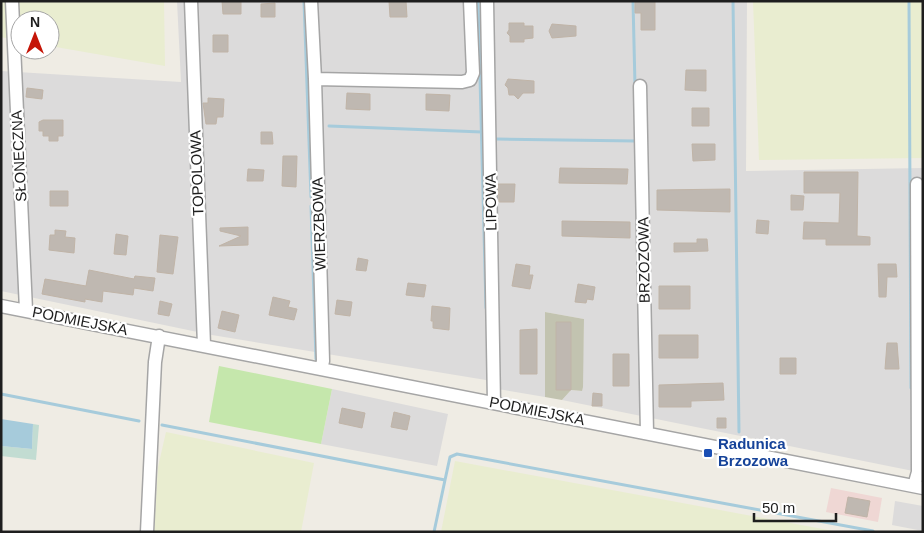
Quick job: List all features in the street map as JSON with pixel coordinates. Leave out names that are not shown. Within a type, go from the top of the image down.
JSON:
[{"type":"street","name":"SŁONECZNA","points":[[12,1],[26,310]]},
{"type":"street","name":"TOPOLOWA","points":[[191,1],[204,345]]},
{"type":"street","name":"WIERZBOWA","points":[[311,1],[323,361],[321,369]]},
{"type":"street","points":[[315,79],[462,82],[470,80],[473,73],[470,1]]},
{"type":"street","name":"LIPOWA","points":[[487,1],[494,403]]},
{"type":"street","name":"BRZOZOWA","points":[[640,86],[647,433]]},
{"type":"street","name":"PODMIEJSKA","points":[[1,306],[919,487],[917,184]]},
{"type":"street","points":[[147,532],[155,362],[159,336]]},
{"type":"shaded area","points":[[1,1],[164,1],[165,66],[60,48],[60,10],[10,10],[10,39],[1,37]]},
{"type":"shaded area","points":[[177,1],[747,1],[746,171],[923,168],[923,473],[562,400],[571,390],[582,391],[584,319],[545,312],[545,397],[498,389],[486,380],[212,335],[1,291],[1,71],[181,82]]},
{"type":"shaded area","points":[[753,1],[923,1],[923,158],[759,160]]},
{"type":"shaded area","points":[[545,312],[584,319],[582,391],[571,390],[562,400],[545,397]]},
{"type":"shaded area","points":[[332,389],[448,414],[437,466],[321,444]]},
{"type":"shaded area","points":[[33,424],[39,425],[36,460],[1,456],[1,446],[32,449]]},
{"type":"shaded area","points":[[166,432],[314,463],[301,532],[154,532],[158,467]]},
{"type":"shaded area","points":[[455,461],[839,532],[441,532]]},
{"type":"shaded area","points":[[831,488],[882,498],[878,522],[826,512]]},
{"type":"shaded area","points":[[895,501],[923,506],[923,531],[892,525]]},
{"type":"green space","points":[[219,366],[332,389],[321,444],[209,422]]},
{"type":"water","points":[[1,419],[33,424],[32,449],[1,446]]},
{"type":"building","points":[[222,1],[241,1],[241,14],[223,14]]},
{"type":"building","points":[[389,1],[406,1],[407,17],[390,17]]},
{"type":"building","points":[[635,1],[655,1],[655,30],[641,30],[641,13],[635,13]]},
{"type":"building","points":[[275,3],[275,17],[261,17],[261,4]]},
{"type":"building","points":[[509,23],[524,23],[524,26],[533,26],[533,38],[524,39],[524,42],[510,42],[510,36],[507,33]]},
{"type":"building","points":[[552,24],[576,26],[576,36],[552,38],[549,31]]},
{"type":"building","points":[[213,35],[228,35],[228,52],[213,52]]},
{"type":"building","points":[[686,70],[706,70],[706,91],[685,90]]},
{"type":"building","points":[[508,79],[534,81],[534,93],[523,93],[518,99],[514,95],[509,95],[508,88],[505,85]]},
{"type":"building","points":[[27,88],[43,90],[42,99],[26,97]]},
{"type":"building","points":[[347,93],[370,94],[370,110],[346,109]]},
{"type":"building","points":[[426,94],[450,95],[449,111],[426,110]]},
{"type":"building","points":[[208,98],[224,99],[223,117],[217,117],[216,124],[206,124],[203,103],[208,103]]},
{"type":"building","points":[[692,108],[709,108],[709,126],[692,126]]},
{"type":"building","points":[[43,120],[63,120],[63,136],[58,136],[58,141],[49,141],[49,136],[43,136],[43,131],[39,131],[39,122]]},
{"type":"building","points":[[261,132],[272,132],[273,144],[261,144]]},
{"type":"building","points":[[692,144],[715,144],[715,160],[693,161]]},
{"type":"building","points":[[283,156],[297,156],[296,187],[282,186]]},
{"type":"building","points":[[560,168],[628,169],[627,184],[559,183]]},
{"type":"building","points":[[248,169],[264,170],[263,181],[247,181]]},
{"type":"building","points":[[804,172],[858,172],[857,236],[870,237],[870,245],[826,245],[826,239],[803,239],[804,222],[839,223],[840,193],[804,193]]},
{"type":"building","points":[[498,184],[515,184],[514,202],[499,202]]},
{"type":"building","points":[[730,189],[730,212],[657,210],[657,190]]},
{"type":"building","points":[[50,191],[68,191],[68,206],[50,206]]},
{"type":"building","points":[[791,195],[804,196],[803,210],[791,210]]},
{"type":"building","points":[[757,220],[769,221],[768,234],[756,233]]},
{"type":"building","points":[[562,221],[630,222],[630,238],[562,236]]},
{"type":"building","points":[[248,227],[248,245],[219,246],[241,236],[220,231],[220,228]]},
{"type":"building","points":[[55,230],[66,231],[65,237],[75,238],[74,253],[49,250],[50,235],[55,235]]},
{"type":"building","points":[[116,234],[128,236],[126,255],[114,254]]},
{"type":"building","points":[[160,235],[178,237],[173,274],[157,272]]},
{"type":"building","points":[[697,239],[707,239],[708,251],[674,252],[674,243],[697,243]]},
{"type":"building","points":[[358,258],[368,260],[366,271],[356,270]]},
{"type":"building","points":[[516,264],[530,266],[529,275],[533,275],[530,289],[512,286]]},
{"type":"building","points":[[878,264],[896,264],[897,277],[887,277],[886,297],[879,297]]},
{"type":"building","points":[[89,270],[134,279],[135,276],[155,278],[153,291],[134,288],[133,295],[103,291],[102,302],[85,299],[85,302],[42,294],[45,279],[86,286]]},
{"type":"building","points":[[408,283],[426,285],[424,297],[406,295]]},
{"type":"building","points":[[578,284],[595,287],[593,300],[587,299],[586,303],[575,302]]},
{"type":"building","points":[[659,286],[690,286],[690,309],[659,309]]},
{"type":"building","points":[[273,297],[290,301],[288,307],[297,309],[294,320],[269,315]]},
{"type":"building","points":[[337,300],[352,302],[350,316],[335,314]]},
{"type":"building","points":[[160,301],[172,304],[169,316],[158,314]]},
{"type":"building","points":[[432,306],[450,308],[449,330],[433,328],[433,321],[431,321]]},
{"type":"building","points":[[222,311],[239,315],[235,332],[218,328]]},
{"type":"building","points":[[556,322],[571,322],[571,390],[556,390]]},
{"type":"building","points":[[537,329],[537,374],[520,374],[520,330]]},
{"type":"building","points":[[659,335],[698,335],[698,358],[659,358]]},
{"type":"building","points":[[887,343],[897,343],[899,369],[885,369]]},
{"type":"building","points":[[613,354],[629,354],[629,386],[613,386]]},
{"type":"building","points":[[780,358],[796,358],[796,374],[780,374]]},
{"type":"building","points":[[723,383],[724,400],[691,401],[691,407],[659,407],[659,385]]},
{"type":"building","points":[[593,393],[602,394],[602,406],[592,406]]},
{"type":"building","points":[[342,408],[365,413],[362,428],[339,423]]},
{"type":"building","points":[[394,412],[410,416],[407,430],[391,427]]},
{"type":"building","points":[[717,418],[726,418],[726,428],[717,428]]},
{"type":"building","points":[[848,497],[870,501],[867,517],[845,513]]},
{"type":"waterway","points":[[304,1],[311,197]]},
{"type":"waterway","points":[[478,1],[486,308]]},
{"type":"waterway","points":[[633,1],[635,86]]},
{"type":"waterway","points":[[733,1],[739,432]]},
{"type":"waterway","points":[[909,1],[911,388]]},
{"type":"waterway","points":[[329,126],[482,132]]},
{"type":"waterway","points":[[497,139],[636,141]]},
{"type":"waterway","points":[[311,206],[316,359]]},
{"type":"waterway","points":[[1,394],[139,421]]},
{"type":"waterway","points":[[162,425],[445,480],[450,457],[457,454],[873,531]]},
{"type":"waterway","points":[[434,532],[445,480]]},
{"type":"place","name":"Radunica Brzozowa","points":[[708,453]]}]
